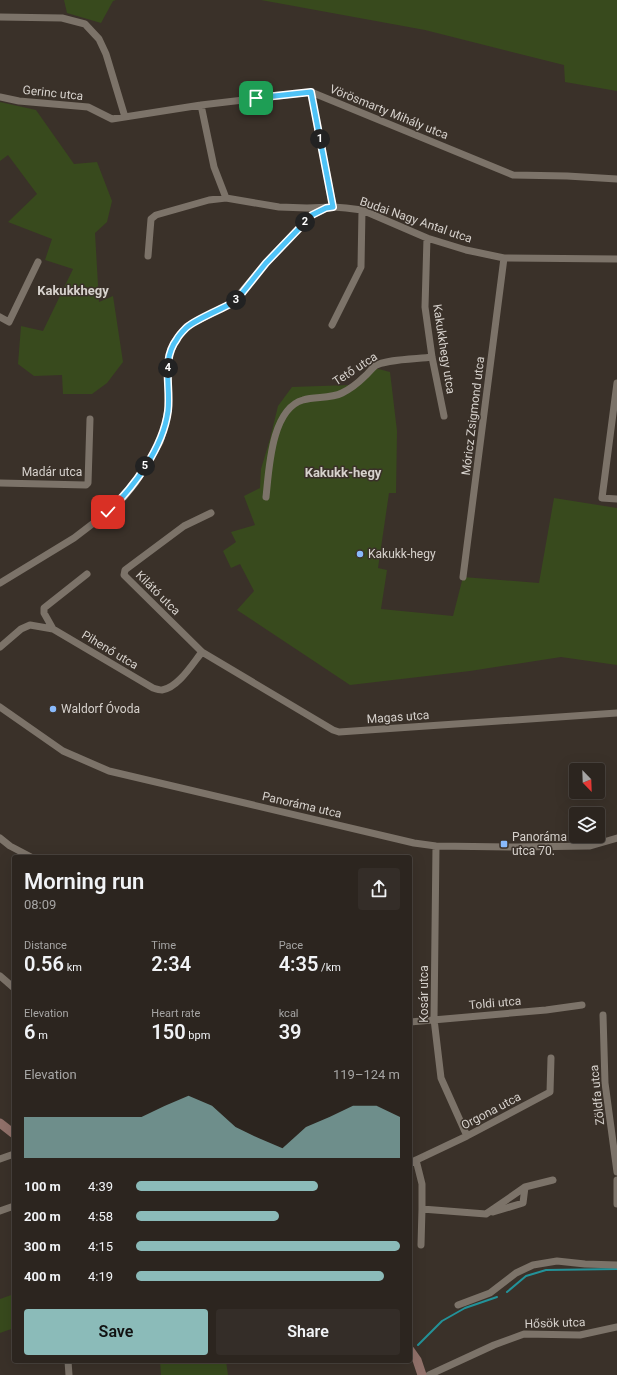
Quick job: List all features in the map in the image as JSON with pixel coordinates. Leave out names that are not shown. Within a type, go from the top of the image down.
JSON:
[{"type":"main road","points":[[0,1123],[12,1132]]},
{"type":"main road","points":[[412,1353],[417,1360],[422,1375]]},
{"type":"street","points":[[0,17],[62,18],[85,24],[100,39],[125,117]]},
{"type":"street","points":[[0,584],[74,538],[108,512],[124,497],[136,482],[160,442],[166,425],[168,410],[169,356],[176,341],[187,326],[232,303],[266,263],[312,215],[330,208],[311,92]]},
{"type":"street","name":"Vörösmarty Mihály utca","points":[[125,117],[201,104],[311,92],[514,175],[617,179]]},
{"type":"street","name":"Gerinc utca","points":[[0,97],[19,101],[88,107],[112,119],[125,117]]},
{"type":"street","points":[[201,104],[214,167],[226,198]]},
{"type":"street","name":"Budai Nagy Antal utca","points":[[148,256],[152,219],[156,215],[209,200],[226,198],[279,207],[362,210],[427,238],[466,250],[504,258],[617,260]]},
{"type":"street","points":[[332,325],[361,267],[362,210]]},
{"type":"street","name":"Kakukkhegy utca","points":[[427,238],[425,307],[432,358],[444,416]]},
{"type":"street","name":"Móricz Zsigmond utca","points":[[463,577],[504,258]]},
{"type":"street","points":[[0,317],[9,322],[38,262]]},
{"type":"street","name":"Tető utca","points":[[266,497],[270,459],[275,436],[282,418],[288,408],[302,400],[340,394],[352,388],[376,366],[385,362],[432,358]]},
{"type":"street","points":[[617,383],[602,498],[617,499]]},
{"type":"street","name":"Madár utca","points":[[0,483],[88,483],[90,419]]},
{"type":"street","name":"Kilátó utca","points":[[202,652],[124,575],[125,570],[184,526],[210,513]]},
{"type":"street","points":[[53,629],[44,613],[44,608],[87,574]]},
{"type":"street","name":"Pihenő utca","points":[[0,647],[22,629],[30,625],[53,629],[153,688],[162,690],[169,688],[183,676],[202,652]]},
{"type":"street","name":"Magas utca","points":[[202,652],[333,730],[339,732],[617,713]]},
{"type":"street","name":"Panoráma utca","points":[[0,707],[63,751],[109,771],[414,843],[436,846],[590,846],[617,838]]},
{"type":"street","points":[[0,838],[10,846],[27,855]]},
{"type":"street","name":"Kosár utca","points":[[436,846],[434,1019],[441,1078],[467,1136]]},
{"type":"street","points":[[0,976],[12,986]]},
{"type":"street","name":"Toldi utca","points":[[412,1022],[546,1010],[582,1005]]},
{"type":"street","name":"Zöldfa utca","points":[[603,1015],[605,1083],[617,1172]]},
{"type":"street","name":"Orgona utca","points":[[413,1162],[467,1136],[550,1092],[550,1058]]},
{"type":"street","points":[[0,1159],[12,1155]]},
{"type":"street","points":[[413,1162],[422,1184],[421,1245]]},
{"type":"street","points":[[486,1214],[525,1187],[553,1180]]},
{"type":"street","points":[[617,1180],[617,1204]]},
{"type":"street","points":[[422,1209],[486,1214],[523,1203],[525,1187]]},
{"type":"street","points":[[0,1211],[12,1207]]},
{"type":"street","points":[[458,1305],[490,1293],[516,1272],[533,1265],[557,1261],[585,1264],[617,1264]]},
{"type":"street","name":"Hősök utca","points":[[430,1375],[463,1359],[524,1334],[580,1335],[617,1327]]},
{"type":"street","points":[[68,1363],[69,1375]]},
{"type":"green space","points":[[64,0],[116,0],[113,1],[101,23],[67,13]]},
{"type":"green space","points":[[261,0],[617,0],[617,91],[565,82],[564,65],[425,30]]},
{"type":"green space","points":[[0,102],[36,110],[74,164],[97,162],[112,201],[107,222],[95,233],[99,302],[113,296],[123,362],[107,383],[92,394],[63,394],[62,375],[34,376],[18,364],[21,326],[43,331],[73,269],[45,260],[52,239],[8,222],[37,194],[8,155],[0,161]]},
{"type":"green space","points":[[371,367],[390,372],[397,431],[396,493],[389,493],[378,568],[387,570],[381,609],[453,616],[463,577],[539,583],[554,498],[617,508],[617,665],[561,657],[470,671],[350,685],[237,610],[254,591],[240,564],[231,568],[223,551],[236,542],[231,532],[255,525],[244,496],[260,488],[261,469],[278,406],[292,387],[350,385]]},
{"type":"green space","points":[[12,1295],[12,1329],[0,1333],[0,1299]]},
{"type":"green space","points":[[160,1363],[226,1363],[228,1375],[161,1375]]},
{"type":"waterway","points":[[507,1292],[526,1276],[546,1270],[617,1269]]},
{"type":"waterway","points":[[418,1345],[442,1321],[465,1308],[497,1297]]},
{"type":"place","name":"Kakukk-hegy","points":[[360,554]]},
{"type":"place","name":"Waldorf Óvoda","points":[[53,709]]},
{"type":"place","name":"Panoráma utca 70.","points":[[504,844]]},
{"type":"district","name":"Kakukkhegy","points":[[73,290]]},
{"type":"district","name":"Kakukk-hegy","points":[[343,472]]},
{"type":"route","points":[[108,512],[124,497],[136,482],[160,442],[166,425],[168,410],[169,356],[176,341],[187,326],[232,303],[238,298],[266,263],[312,215],[326,208],[333,207],[311,92],[256,98]]}]
